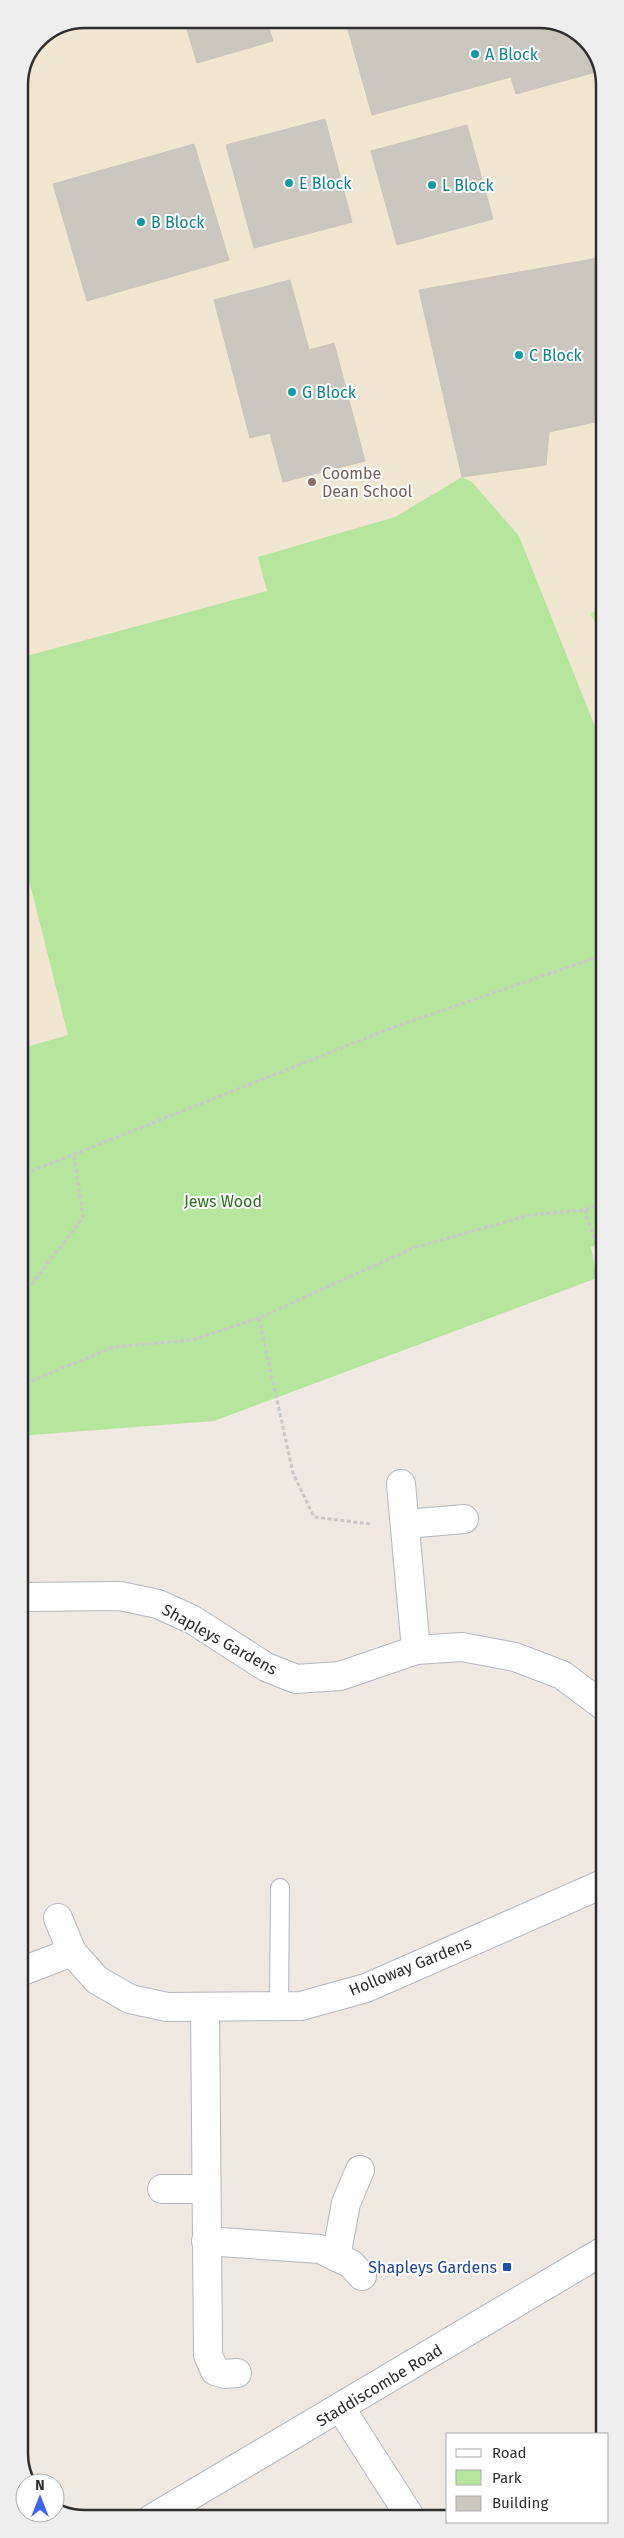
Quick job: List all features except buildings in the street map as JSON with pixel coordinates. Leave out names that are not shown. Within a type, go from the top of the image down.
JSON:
[{"type":"street","points":[[401,1484],[416,1650]]},
{"type":"street","points":[[406,1524],[464,1519]]},
{"type":"street","name":"Shapleys Gardens","points":[[28,1597],[120,1596],[158,1604],[193,1620],[266,1667],[296,1679],[340,1676],[416,1650],[462,1647],[515,1657],[562,1675],[596,1700]]},
{"type":"street","name":"Holloway Gardens","points":[[58,1918],[72,1952],[97,1980],[130,1999],[167,2007],[301,2006],[366,1988],[596,1888]]},
{"type":"street","points":[[28,1969],[72,1952]]},
{"type":"street","points":[[205,2007],[208,2355],[215,2371],[224,2374],[237,2373]]},
{"type":"street","points":[[336,2257],[346,2203],[360,2170]]},
{"type":"street","points":[[162,2189],[206,2189]]},
{"type":"street","points":[[206,2241],[320,2249],[351,2264],[362,2276]]},
{"type":"street","name":"Staddiscombe Road","points":[[167,2510],[596,2255]]},
{"type":"street","points":[[340,2407],[406,2510]]},
{"type":"lane","points":[[279,2006],[280,1888]]},
{"type":"path","points":[[28,1172],[394,1027],[596,958]]},
{"type":"path","points":[[28,1288],[83,1218],[74,1154]]},
{"type":"path","points":[[28,1382],[114,1347],[192,1340],[260,1318],[413,1248],[530,1215],[585,1210],[596,1206]]},
{"type":"path","points":[[585,1210],[596,1244]]},
{"type":"path","points":[[260,1318],[293,1473],[314,1517],[366,1524],[406,1524]]},
{"type":"shaded area","name":"Coombe Dean School","points":[[84,28],[543,28],[561,32],[571,37],[589,56],[595,73],[596,84],[596,882],[28,1047],[28,84],[29,73],[37,53],[53,37],[73,29]]},
{"type":"green space","name":"Jews Wood","points":[[462,477],[472,482],[519,536],[596,729],[596,1246],[591,1247],[596,1278],[214,1421],[28,1435],[28,1046],[68,1035],[28,876],[28,656],[267,591],[258,557],[395,517]]},
{"type":"green space","points":[[596,610],[596,624],[590,614]]},
{"type":"place","name":"A Block","points":[[475,54]]},
{"type":"place","name":"E Block","points":[[289,183]]},
{"type":"place","name":"L Block","points":[[432,185]]},
{"type":"place","name":"B Block","points":[[141,222]]},
{"type":"place","name":"C Block","points":[[519,355]]},
{"type":"place","name":"G Block","points":[[292,392]]},
{"type":"place","name":"Coombe Dean School","points":[[312,482]]},
{"type":"place","name":"Shapleys Gardens","points":[[507,2267]]}]
